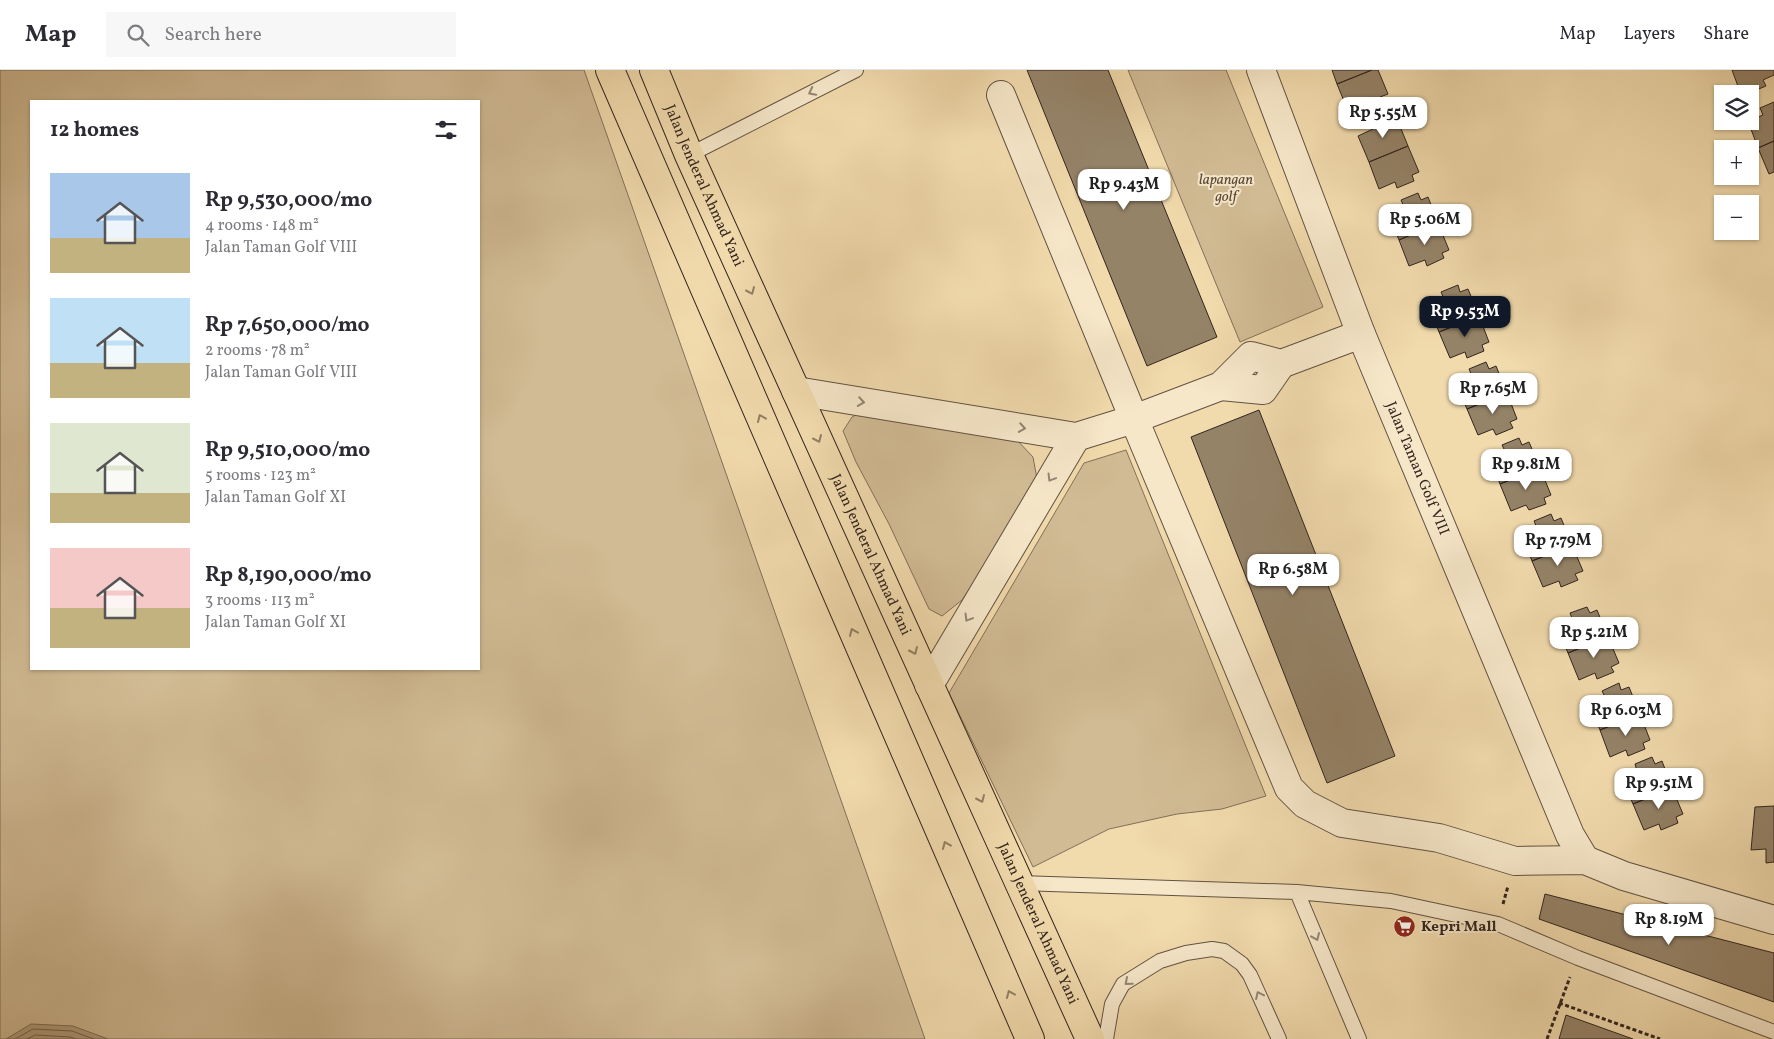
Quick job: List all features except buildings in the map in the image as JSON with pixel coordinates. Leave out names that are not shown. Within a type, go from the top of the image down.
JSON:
[{"type":"highway","points":[[610,70],[1030,1039]]},
{"type":"highway","name":"Jalan Jenderal Ahmad Yani","points":[[654,70],[796,391],[1090,1039]]},
{"type":"street","name":"Jalan Taman Golf VIII","points":[[1261,70],[1361,334],[1570,835],[1585,860]]},
{"type":"street","points":[[1001,95],[1134,419],[1289,788],[1305,804],[1342,823],[1439,838],[1514,861],[1585,860],[1624,876],[1767,912]]},
{"type":"street","points":[[796,391],[1076,436],[1134,419],[1221,386],[1251,356],[1281,364],[1361,334]]},
{"type":"street","points":[[929,685],[1076,436]]},
{"type":"lane","points":[[690,155],[856,70]]},
{"type":"lane","points":[[1019,884],[1297,892],[1391,901],[1498,924],[1578,958],[1774,1032]]},
{"type":"lane","points":[[1297,892],[1358,1039]]},
{"type":"lane","points":[[1106,1039],[1112,1004],[1123,984],[1160,961],[1186,952],[1212,948],[1224,951],[1242,964],[1250,975],[1279,1039]]},
{"type":"path","points":[[1498,924],[1514,861]]},
{"type":"path","points":[[1547,1039],[1559,1003],[1578,958]]},
{"type":"path","points":[[1559,1003],[1660,1039]]},
{"type":"green space","points":[[0,70],[584,70],[925,1039],[0,1039]]},
{"type":"green space","name":"lapangan golf","points":[[1128,70],[1226,70],[1323,307],[1240,342]]},
{"type":"green space","points":[[866,410],[1015,438],[1033,457],[1037,479],[985,566],[962,600],[942,616],[929,609],[889,524],[856,462],[843,431],[852,417]]},
{"type":"green space","points":[[1126,450],[1266,796],[1222,809],[1177,814],[1109,829],[1033,867],[949,693],[1084,463]]},
{"type":"water","points":[[31,1024],[73,1026],[108,1039],[6,1039]]},
{"type":"place","name":"Kepri Mall","points":[[1405,927]]}]
